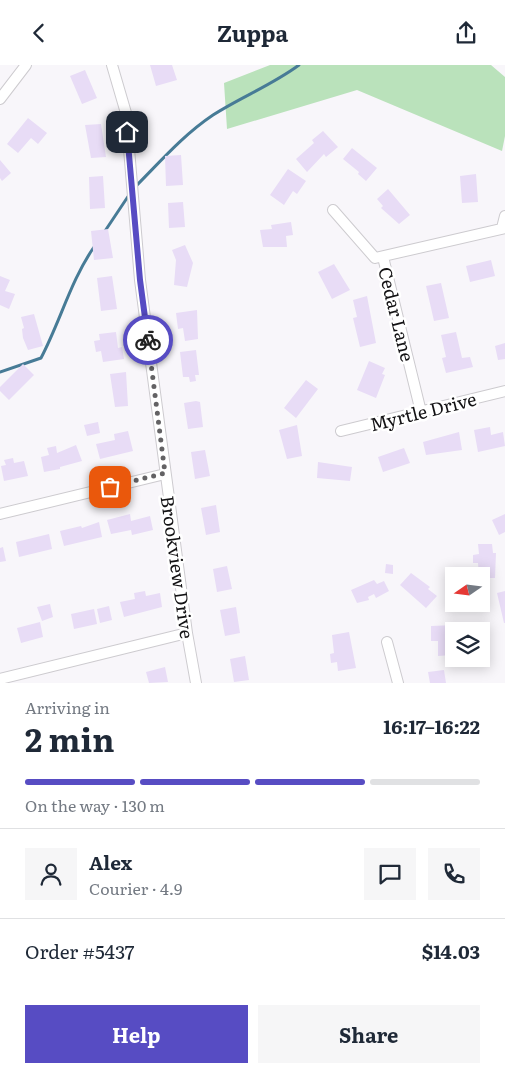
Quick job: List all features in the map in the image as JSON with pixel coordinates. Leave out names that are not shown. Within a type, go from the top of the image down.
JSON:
[{"type":"street","points":[[0,99],[26,65]]},
{"type":"street","name":"Brookview Drive","points":[[112,65],[126,113],[140,280],[187,633],[196,683]]},
{"type":"street","name":"Cedar Lane","points":[[333,210],[375,258],[383,257],[421,411]]},
{"type":"street","points":[[383,257],[504,228],[505,216]]},
{"type":"street","name":"Myrtle Drive","points":[[341,431],[505,391]]},
{"type":"street","points":[[0,514],[165,473]]},
{"type":"street","points":[[0,679],[187,633]]},
{"type":"street","points":[[387,641],[398,683]]},
{"type":"green space","points":[[270,65],[491,65],[505,77],[505,136],[502,151],[357,90],[227,129],[224,83]]},
{"type":"building","points":[[150,65],[172,65],[177,80],[156,86]]},
{"type":"building","points":[[85,70],[97,98],[82,104],[70,76]]},
{"type":"building","points":[[28,118],[47,133],[38,144],[31,138],[18,153],[7,144]]},
{"type":"building","points":[[101,124],[106,157],[91,158],[85,125]]},
{"type":"building","points":[[323,131],[338,147],[326,157],[324,154],[307,172],[296,159],[314,143],[312,140]]},
{"type":"building","points":[[352,148],[377,168],[366,181],[358,174],[359,172],[343,159]]},
{"type":"building","points":[[181,155],[183,185],[166,186],[165,156]]},
{"type":"building","points":[[0,160],[11,173],[2,181],[0,178]]},
{"type":"building","points":[[288,169],[306,181],[297,194],[293,191],[284,205],[270,195]]},
{"type":"building","points":[[476,174],[478,202],[462,203],[460,176]]},
{"type":"building","points":[[103,176],[105,208],[90,209],[89,177]]},
{"type":"building","points":[[388,189],[410,215],[399,224],[381,208],[383,206],[377,199]]},
{"type":"building","points":[[183,202],[185,227],[169,228],[168,203]]},
{"type":"building","points":[[291,222],[293,235],[286,236],[287,247],[263,247],[260,230],[272,229],[271,225]]},
{"type":"building","points":[[108,229],[113,258],[94,260],[91,231]]},
{"type":"building","points":[[185,245],[193,263],[187,287],[174,285],[176,260],[172,250]]},
{"type":"building","points":[[491,260],[495,276],[470,282],[466,266]]},
{"type":"building","points":[[334,264],[350,290],[332,299],[318,272]]},
{"type":"building","points":[[0,276],[10,280],[5,291],[15,294],[9,309],[0,305]]},
{"type":"building","points":[[112,276],[117,309],[101,311],[97,278]]},
{"type":"building","points":[[441,283],[449,318],[434,321],[426,286]]},
{"type":"building","points":[[367,296],[376,343],[360,347],[353,318],[357,317],[353,300]]},
{"type":"building","points":[[197,310],[198,339],[185,341],[183,328],[178,329],[176,313]]},
{"type":"building","points":[[34,314],[43,346],[28,350],[23,338],[22,329],[24,328],[21,317]]},
{"type":"building","points":[[116,332],[118,348],[122,347],[124,359],[103,362],[101,351],[96,352],[94,341],[100,340],[99,334]]},
{"type":"building","points":[[456,332],[462,358],[470,357],[473,367],[446,373],[442,358],[446,357],[441,335]]},
{"type":"building","points":[[505,343],[505,359],[498,360],[495,346]]},
{"type":"building","points":[[196,350],[199,375],[195,375],[196,381],[190,382],[189,377],[183,377],[180,352]]},
{"type":"building","points":[[369,361],[385,368],[382,374],[385,375],[376,398],[357,390]]},
{"type":"building","points":[[23,364],[34,375],[9,400],[0,391],[0,387]]},
{"type":"building","points":[[126,372],[128,406],[115,407],[110,374]]},
{"type":"building","points":[[306,380],[318,389],[296,418],[284,408]]},
{"type":"building","points":[[200,402],[203,427],[188,429],[184,403]]},
{"type":"building","points":[[98,422],[100,433],[87,436],[84,425]]},
{"type":"building","points":[[297,425],[302,456],[287,459],[279,430]]},
{"type":"building","points":[[490,427],[491,435],[503,432],[505,446],[478,452],[474,430]]},
{"type":"building","points":[[128,431],[133,451],[100,459],[96,444],[115,440],[114,434]]},
{"type":"building","points":[[459,432],[462,450],[426,455],[423,442]]},
{"type":"building","points":[[76,445],[82,461],[60,467],[60,469],[44,472],[41,457],[49,455],[47,448],[56,446],[57,453]]},
{"type":"building","points":[[404,448],[410,463],[383,472],[378,457]]},
{"type":"building","points":[[205,450],[210,476],[195,479],[191,452]]},
{"type":"building","points":[[13,458],[14,463],[24,461],[28,476],[4,481],[1,466],[6,465],[4,460]]},
{"type":"building","points":[[318,462],[352,467],[350,481],[317,478]]},
{"type":"building","points":[[216,505],[220,532],[206,535],[201,508]]},
{"type":"building","points":[[130,514],[131,521],[150,516],[153,530],[132,535],[131,530],[111,534],[107,520]]},
{"type":"building","points":[[505,514],[505,532],[499,535],[492,520]]},
{"type":"building","points":[[99,522],[102,537],[64,546],[60,531],[81,526],[82,528]]},
{"type":"building","points":[[49,534],[52,549],[19,557],[16,542]]},
{"type":"building","points":[[478,544],[492,544],[493,553],[496,553],[495,578],[490,578],[490,567],[478,567],[478,563],[473,563],[473,555],[479,554]]},
{"type":"building","points":[[3,547],[6,561],[0,562],[0,548]]},
{"type":"building","points":[[386,564],[393,565],[393,574],[385,573]]},
{"type":"building","points":[[227,566],[232,589],[217,592],[213,569]]},
{"type":"building","points":[[411,573],[430,587],[428,589],[437,596],[426,608],[400,585]]},
{"type":"building","points":[[374,580],[377,584],[384,581],[389,591],[376,598],[374,594],[368,597],[369,600],[357,603],[351,590]]},
{"type":"building","points":[[145,591],[146,596],[160,593],[162,607],[124,617],[120,602],[135,599],[134,593]]},
{"type":"building","points":[[505,591],[505,623],[504,623],[497,593]]},
{"type":"building","points":[[50,604],[53,617],[42,621],[37,607]]},
{"type":"building","points":[[109,606],[112,620],[100,623],[97,609]]},
{"type":"building","points":[[236,607],[240,633],[225,636],[220,610]]},
{"type":"building","points":[[94,609],[97,624],[74,629],[71,614]]},
{"type":"building","points":[[40,622],[43,637],[21,643],[17,628]]},
{"type":"building","points":[[445,625],[445,656],[438,656],[438,641],[431,641],[431,626]]},
{"type":"building","points":[[349,632],[356,668],[338,671],[337,662],[331,663],[330,654],[334,653],[332,635]]},
{"type":"building","points":[[245,656],[249,680],[234,682],[230,659]]},
{"type":"building","points":[[165,667],[168,682],[149,683],[146,672]]},
{"type":"building","points":[[444,670],[446,683],[430,683],[428,672]]},
{"type":"waterway","points":[[134,188],[202,123],[299,65]]},
{"type":"waterway","points":[[105,231],[129,195]]},
{"type":"waterway","points":[[0,372],[41,358],[72,287],[94,247]]},
{"type":"way so far","points":[[110,487],[165,473],[148,340]]},
{"type":"route","points":[[127,132],[140,280],[148,340]]}]
